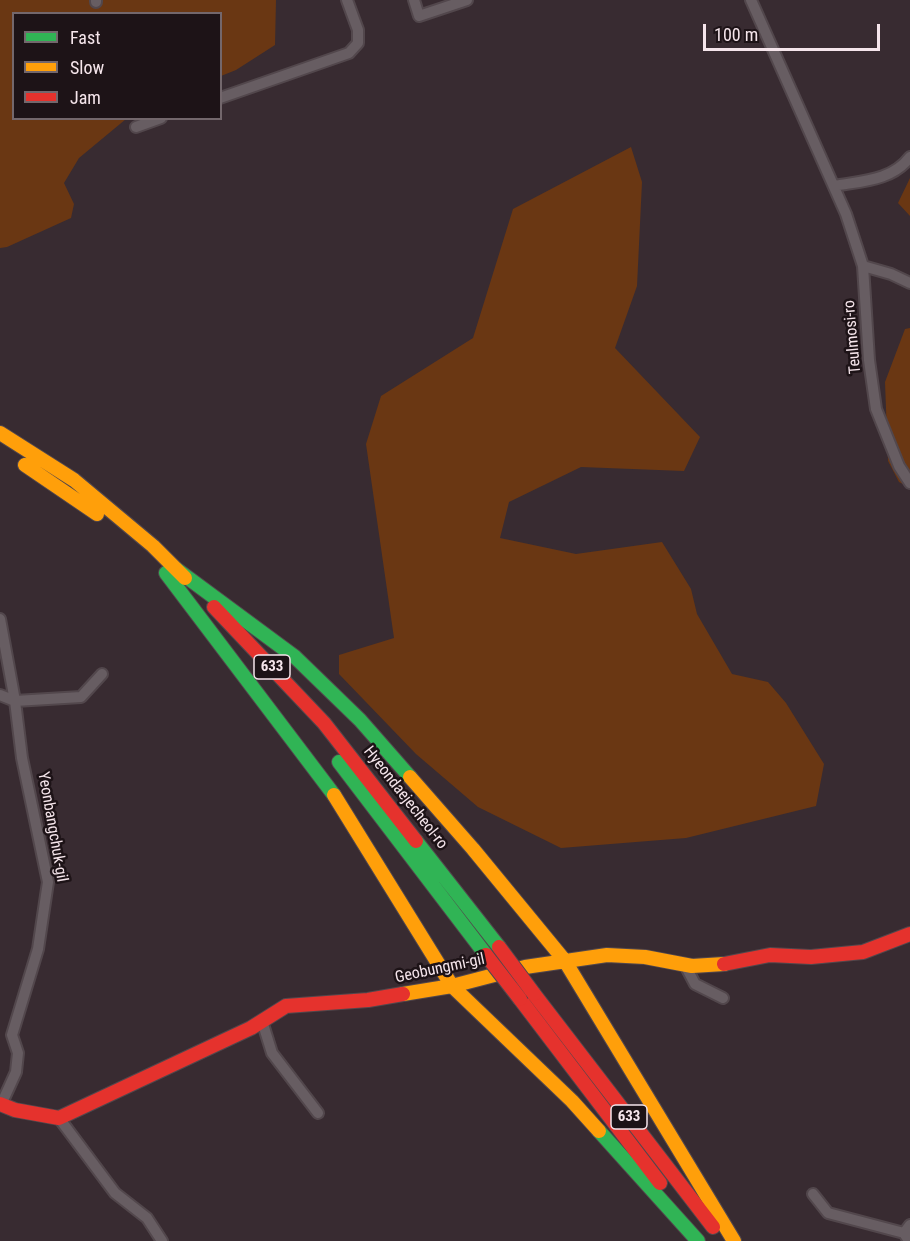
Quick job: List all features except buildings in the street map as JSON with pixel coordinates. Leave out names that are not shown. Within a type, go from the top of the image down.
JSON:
[{"type":"main road","name":"Hyeondaejecheol-ro","points":[[0,434],[74,480],[113,511],[171,571],[322,740],[704,1241]]},
{"type":"main road","name":"Hyeondaejecheol-ro","points":[[0,448],[108,521],[171,571],[255,648],[324,723],[724,1241]]},
{"type":"main road","points":[[171,571],[246,619],[295,657],[345,704],[473,849],[565,961],[734,1241]]},
{"type":"main road","points":[[171,571],[329,787],[452,986],[572,1101],[698,1241]]},
{"type":"main road","name":"Geobungmi-gil","points":[[59,1118],[262,1021],[286,1006],[368,1000],[452,986],[525,967],[607,955],[645,957],[692,966],[732,963],[770,955],[811,957],[863,952],[910,934]]},
{"type":"main road","points":[[0,1105],[40,1116],[59,1118]]},
{"type":"street","points":[[222,97],[350,53],[358,43],[358,30],[347,0]]},
{"type":"street","points":[[414,0],[419,16],[468,0]]},
{"type":"street","name":"Teulmosi-ro","points":[[751,0],[834,186],[863,266],[869,360],[876,409],[899,466],[910,483]]},
{"type":"street","points":[[136,127],[155,120]]},
{"type":"street","points":[[834,186],[887,176],[904,165],[910,157]]},
{"type":"street","points":[[863,266],[891,274],[910,283]]},
{"type":"street","name":"Yeonbangchuk-gil","points":[[0,620],[15,701],[22,758],[48,882],[38,949],[12,1035],[18,1053],[16,1072],[0,1105]]},
{"type":"street","points":[[0,695],[15,701],[81,697],[102,674]]},
{"type":"street","points":[[685,965],[695,984],[723,998]]},
{"type":"street","points":[[262,1021],[272,1053],[318,1113]]},
{"type":"street","points":[[59,1118],[115,1193],[147,1218],[162,1241]]},
{"type":"street","points":[[813,1194],[828,1213],[908,1233]]},
{"type":"shaded area","points":[[0,0],[276,0],[275,45],[236,70],[222,76],[222,12],[12,12],[12,120],[125,120],[79,158],[64,183],[74,204],[71,218],[7,247],[0,248]]},
{"type":"shaded area","points":[[631,147],[642,182],[637,286],[615,348],[700,437],[684,471],[581,467],[509,502],[500,538],[576,554],[662,542],[691,589],[697,614],[732,674],[768,682],[786,703],[824,764],[816,806],[686,838],[561,848],[478,807],[416,754],[339,674],[339,655],[394,638],[366,444],[381,396],[473,338],[513,209]]},
{"type":"shaded area","points":[[910,178],[910,216],[898,203]]},
{"type":"shaded area","points":[[910,328],[910,488],[899,482],[888,461],[885,382],[905,329]]},
{"type":"traffic: fast","points":[[176,569],[295,657],[360,720],[410,777]]},
{"type":"traffic: fast","points":[[166,573],[334,795]]},
{"type":"traffic: fast","points":[[339,762],[486,955]]},
{"type":"traffic: fast","points":[[416,841],[499,947]]},
{"type":"traffic: fast","points":[[599,1131],[698,1241]]},
{"type":"traffic: slow","points":[[0,433],[74,480],[153,546],[185,578]]},
{"type":"traffic: slow","points":[[25,465],[97,514]]},
{"type":"traffic: slow","points":[[410,777],[565,961],[734,1241]]},
{"type":"traffic: slow","points":[[334,795],[452,986],[572,1101],[599,1131]]},
{"type":"traffic: slow","points":[[403,994],[452,986],[525,967],[607,955],[645,957],[692,966],[724,964]]},
{"type":"traffic: jam","points":[[214,607],[324,723],[416,841]]},
{"type":"traffic: jam","points":[[724,964],[770,955],[811,957],[863,952],[910,934]]},
{"type":"traffic: jam","points":[[499,947],[534,994]]},
{"type":"traffic: jam","points":[[486,955],[520,999]]},
{"type":"traffic: jam","points":[[0,1104],[15,1110],[59,1118],[251,1028],[286,1006],[368,1000],[403,994]]},
{"type":"traffic: jam","points":[[534,994],[713,1227]]},
{"type":"traffic: jam","points":[[520,999],[660,1183]]}]
